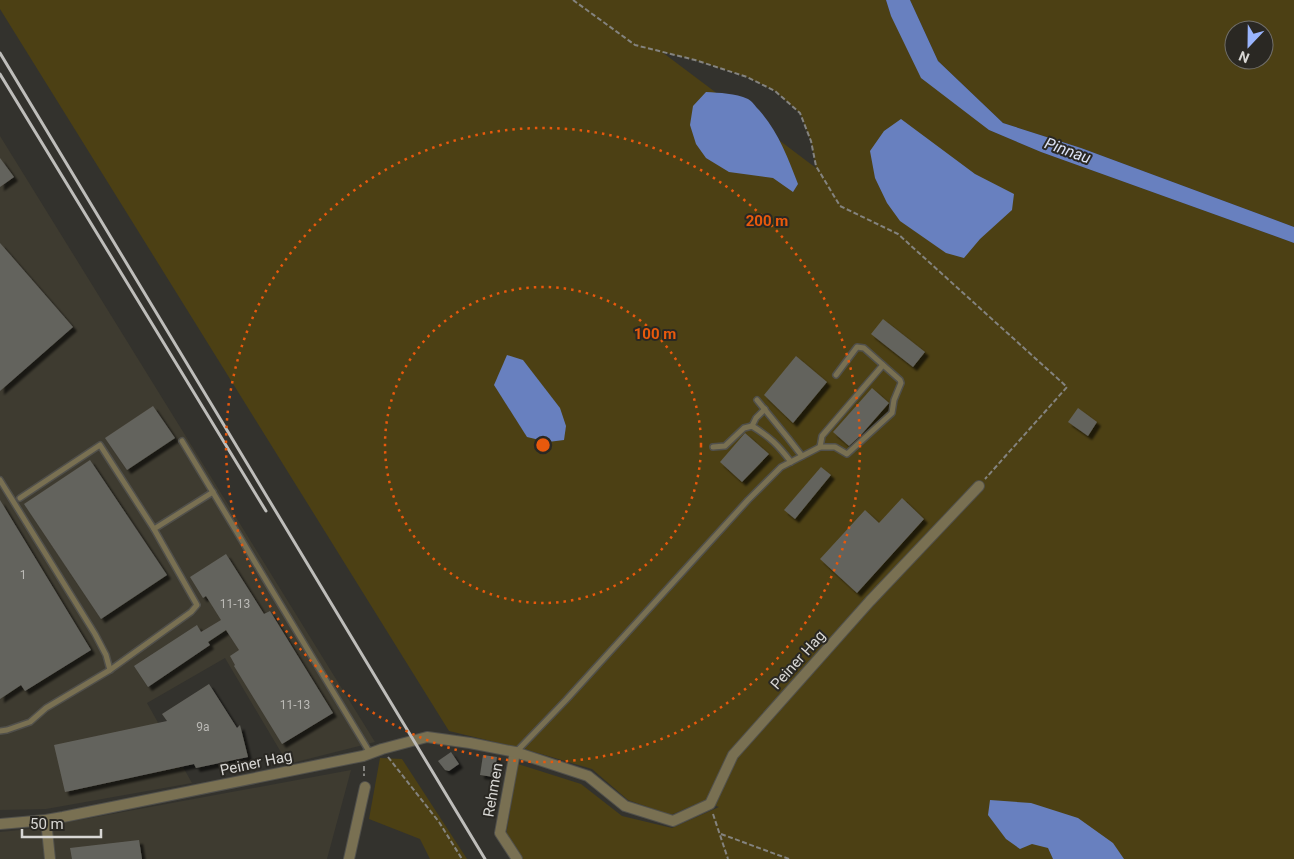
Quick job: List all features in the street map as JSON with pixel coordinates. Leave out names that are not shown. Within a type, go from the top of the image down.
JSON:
[{"type":"street","name":"Peiner Hag","points":[[0,824],[46,820],[367,755],[427,737],[515,752],[588,776],[625,806],[673,821],[710,804],[733,755],[870,601],[979,486]]},
{"type":"street","name":"Rehmen","points":[[515,752],[500,833],[517,859]]},
{"type":"street","points":[[349,859],[365,787]]},
{"type":"street","points":[[46,820],[50,859]]},
{"type":"lane","points":[[515,752],[566,700],[748,500],[781,467],[820,447],[835,446],[847,454],[892,413],[894,400],[901,383],[900,380],[864,348],[857,347],[836,375]]},
{"type":"lane","points":[[820,447],[822,436],[883,365]]},
{"type":"lane","points":[[757,400],[802,456]]},
{"type":"lane","points":[[752,426],[756,418],[765,409]]},
{"type":"lane","points":[[713,447],[725,446],[744,428],[752,426],[778,445],[790,462]]},
{"type":"lane","points":[[182,441],[367,755]]},
{"type":"lane","points":[[0,731],[30,722],[46,708],[110,670],[191,612],[197,605],[154,529],[100,445],[20,498]]},
{"type":"lane","points":[[0,480],[95,634],[106,655],[110,670]]},
{"type":"lane","points":[[154,529],[213,492]]},
{"type":"path","points":[[572,0],[635,45],[694,60],[738,74],[775,91],[800,113],[811,141],[816,166],[840,206],[898,234],[1067,387],[979,486]]},
{"type":"path","points":[[382,749],[439,822],[462,859]]},
{"type":"path","points":[[365,787],[367,755]]},
{"type":"path","points":[[710,804],[728,859]]},
{"type":"path","points":[[721,834],[789,859]]},
{"type":"shaded area","points":[[0,0],[886,0],[891,16],[989,130],[1041,152],[1294,243],[1294,859],[522,859],[506,835],[518,764],[581,784],[622,816],[672,828],[719,807],[703,801],[671,815],[628,800],[592,769],[521,748],[449,731],[0,9]],"holes":[[[662,52],[695,60],[747,77],[775,91],[800,113],[811,141],[816,168]]]},
{"type":"shaded area","points":[[910,0],[1294,0],[1294,227],[1081,148],[1003,123],[938,61]]},
{"type":"shaded area","points":[[0,136],[375,742],[288,764],[225,658],[147,703],[192,783],[46,809],[0,810]]},
{"type":"shaded area","points":[[380,758],[402,759],[467,859],[430,859],[420,839],[369,819]]},
{"type":"shaded area","points":[[351,770],[327,859],[0,859],[0,832],[31,829]]},
{"type":"water","name":"Pinnau","points":[[886,0],[910,0],[938,61],[1003,123],[1081,148],[1294,227],[1294,243],[1041,152],[989,130],[921,78],[891,16]]},
{"type":"water","points":[[706,92],[748,99],[766,118],[782,145],[798,184],[793,192],[773,178],[729,172],[706,158],[696,144],[690,125],[693,106]]},
{"type":"water","points":[[901,119],[975,174],[1014,194],[1012,210],[980,239],[964,258],[946,253],[900,221],[887,203],[875,178],[870,151],[884,131]]},
{"type":"water","points":[[507,355],[523,360],[560,408],[566,426],[564,440],[548,442],[527,437],[494,385]]},
{"type":"water","points":[[990,800],[1031,803],[1078,818],[1113,843],[1124,859],[1053,859],[1048,848],[1032,844],[1020,849],[1006,839],[988,815]]},
{"type":"building","points":[[0,158],[14,177],[0,187]]},
{"type":"building","points":[[0,243],[73,327],[0,391]]},
{"type":"building","points":[[883,319],[925,352],[913,367],[871,334]]},
{"type":"building","points":[[796,356],[827,382],[793,423],[764,395]]},
{"type":"building","points":[[872,388],[889,403],[849,446],[833,432]]},
{"type":"building","points":[[153,406],[175,438],[127,470],[105,438]]},
{"type":"building","points":[[1078,408],[1097,422],[1088,436],[1068,422]]},
{"type":"building","points":[[745,433],[769,454],[742,482],[720,462]]},
{"type":"building","points":[[90,460],[167,575],[101,619],[24,504]]},
{"type":"building","points":[[821,467],[831,475],[795,519],[784,510]]},
{"type":"building","points":[[902,498],[924,519],[857,593],[820,559],[865,510],[879,523]]},
{"type":"building","points":[[0,500],[91,650],[25,691],[21,685],[0,699]]},
{"type":"building","points":[[226,554],[264,614],[270,611],[333,713],[282,744],[234,666],[230,656],[239,650],[226,630],[208,642],[210,645],[148,687],[134,666],[197,625],[201,632],[221,620],[206,596],[203,598],[190,577]]},
{"type":"building","points":[[209,684],[237,728],[240,725],[248,757],[196,768],[194,764],[65,792],[54,745],[167,721],[162,714]]},
{"type":"building","points":[[451,752],[459,764],[449,771],[445,770],[438,761]]},
{"type":"building","points":[[483,755],[497,757],[494,777],[480,775]]},
{"type":"building","points":[[139,840],[142,859],[72,859],[70,848]]},
{"type":"railway","points":[[0,53],[485,859]]},
{"type":"railway","points":[[0,74],[266,511]]}]
